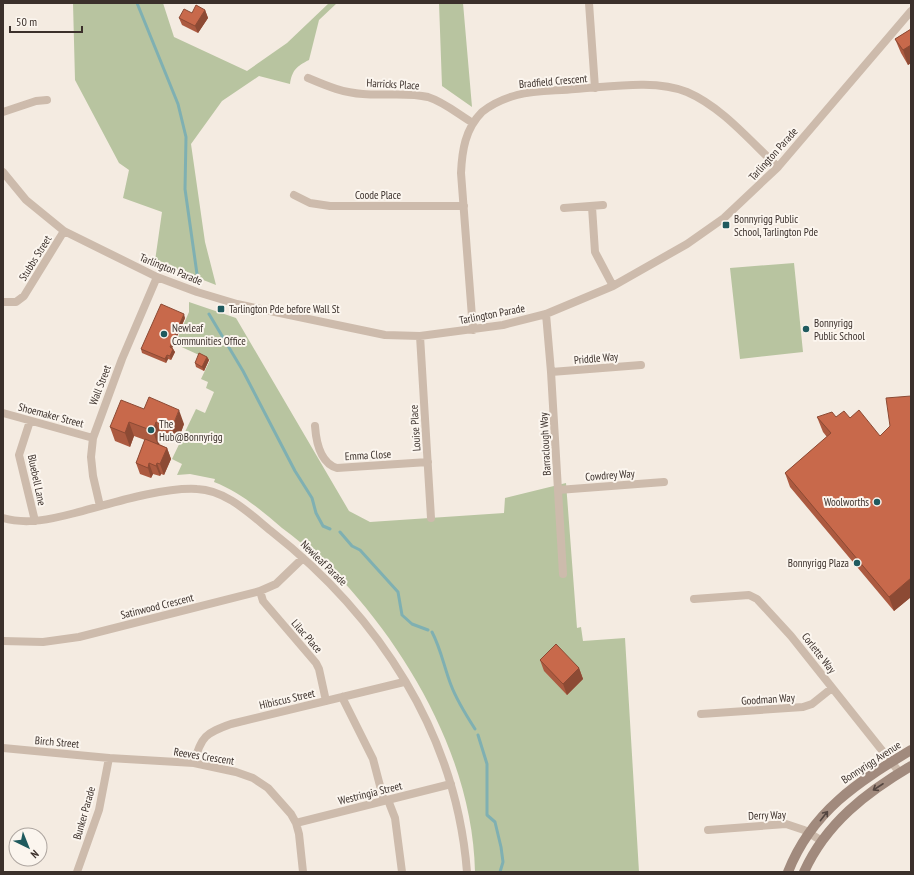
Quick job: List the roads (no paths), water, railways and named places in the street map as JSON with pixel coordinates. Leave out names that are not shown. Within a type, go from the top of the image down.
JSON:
[{"type":"street","points":[[589,3],[595,88]]},
{"type":"street","name":"Tarlington Parade","points":[[3,172],[26,200],[64,231],[158,277],[197,292],[245,305],[385,335],[420,336],[503,325],[546,314],[613,286],[706,232],[746,198],[778,167],[911,11]]},
{"type":"street","name":"Harricks Place","points":[[308,78],[338,91],[364,94],[411,94],[428,97],[440,102],[473,123]]},
{"type":"street","name":"Bradfield Crescent","points":[[473,330],[461,173],[462,147],[473,123],[490,107],[518,94],[654,85],[676,89],[688,93],[704,102],[724,116],[778,167]]},
{"type":"street","points":[[3,112],[47,100]]},
{"type":"street","name":"Coode Place","points":[[294,194],[310,203],[330,206],[464,206]]},
{"type":"street","points":[[564,208],[603,206]]},
{"type":"street","points":[[592,207],[595,252],[613,286]]},
{"type":"street","name":"Stubbs Street","points":[[3,302],[16,302],[24,296],[64,231]]},
{"type":"street","name":"Wall Street","points":[[100,506],[93,476],[91,457],[93,438],[123,356],[158,277]]},
{"type":"street","name":"Barraclough Way","points":[[546,314],[552,372],[563,574]]},
{"type":"street","name":"Louise Place","points":[[420,336],[431,518]]},
{"type":"street","name":"Priddle Way","points":[[552,372],[641,365]]},
{"type":"street","name":"Shoemaker Street","points":[[3,413],[93,438]]},
{"type":"street","name":"Bluebell Lane","points":[[30,421],[19,455],[35,521]]},
{"type":"street","name":"Emma Close","points":[[315,426],[316,442],[328,463],[332,466],[428,462]]},
{"type":"street","name":"Cowdrey Way","points":[[558,490],[664,482]]},
{"type":"street","name":"Newleaf Parade","points":[[3,518],[35,521],[185,488],[208,491],[225,497],[241,508],[324,577],[362,620],[395,662],[404,682],[417,701],[446,766],[450,784],[456,799],[461,824],[467,872]]},
{"type":"street","name":"Satinwood Crescent","points":[[4,644],[43,642],[79,637],[260,591],[276,584],[303,558]]},
{"type":"street","name":"Lilac Place","points":[[260,591],[263,601],[319,669],[326,701]]},
{"type":"street","name":"Corlette Way","points":[[694,599],[749,596],[757,599],[791,636],[900,773]]},
{"type":"street","name":"Hibiscus Street","points":[[194,763],[199,744],[211,731],[231,724],[404,682]]},
{"type":"street","name":"Goodman Way","points":[[701,714],[803,707],[812,704],[832,688]]},
{"type":"street","points":[[342,697],[373,759],[386,800],[395,818],[402,872]]},
{"type":"street","name":"Birch Street","points":[[3,748],[109,758]]},
{"type":"street","name":"Bonnyrigg Avenue","points":[[788,872],[810,834],[827,811],[845,793],[911,750]]},
{"type":"street","name":"Reeves Crescent","points":[[109,758],[194,763],[236,772],[253,778],[268,788],[291,814],[296,823],[304,872]]},
{"type":"street","name":"Bunker Parade","points":[[77,872],[99,810],[109,758]]},
{"type":"street","points":[[804,872],[822,841],[852,806],[911,766]]},
{"type":"street","name":"Westringia Street","points":[[296,823],[450,784]]},
{"type":"street","name":"Derry Way","points":[[708,830],[786,824],[810,834],[822,841]]},
{"type":"waterway","points":[[137,3],[178,104],[186,137],[185,189],[197,274]]},
{"type":"waterway","points":[[209,314],[243,371],[295,471],[312,498],[316,513],[323,526],[330,529]]},
{"type":"waterway","points":[[340,532],[352,546],[360,550],[398,592],[402,615],[412,624],[428,630]]},
{"type":"waterway","points":[[432,632],[438,645],[453,691],[475,729]]},
{"type":"waterway","points":[[478,735],[487,764],[487,815],[495,822],[501,847],[503,862],[500,872]]},
{"type":"place","name":"Bonnyrigg Public School, Tarlington Pde","points":[[726,225]]},
{"type":"place","name":"Tarlington Pde before Wall St","points":[[221,309]]},
{"type":"place","name":"Bonnyrigg Public School","points":[[806,329]]},
{"type":"place","name":"Newleaf Communities Office","points":[[164,334]]},
{"type":"place","name":"The Hub@Bonnyrigg","points":[[151,430]]},
{"type":"place","name":"Woolworths","points":[[877,502]]},
{"type":"place","name":"Bonnyrigg Plaza","points":[[857,563]]}]
